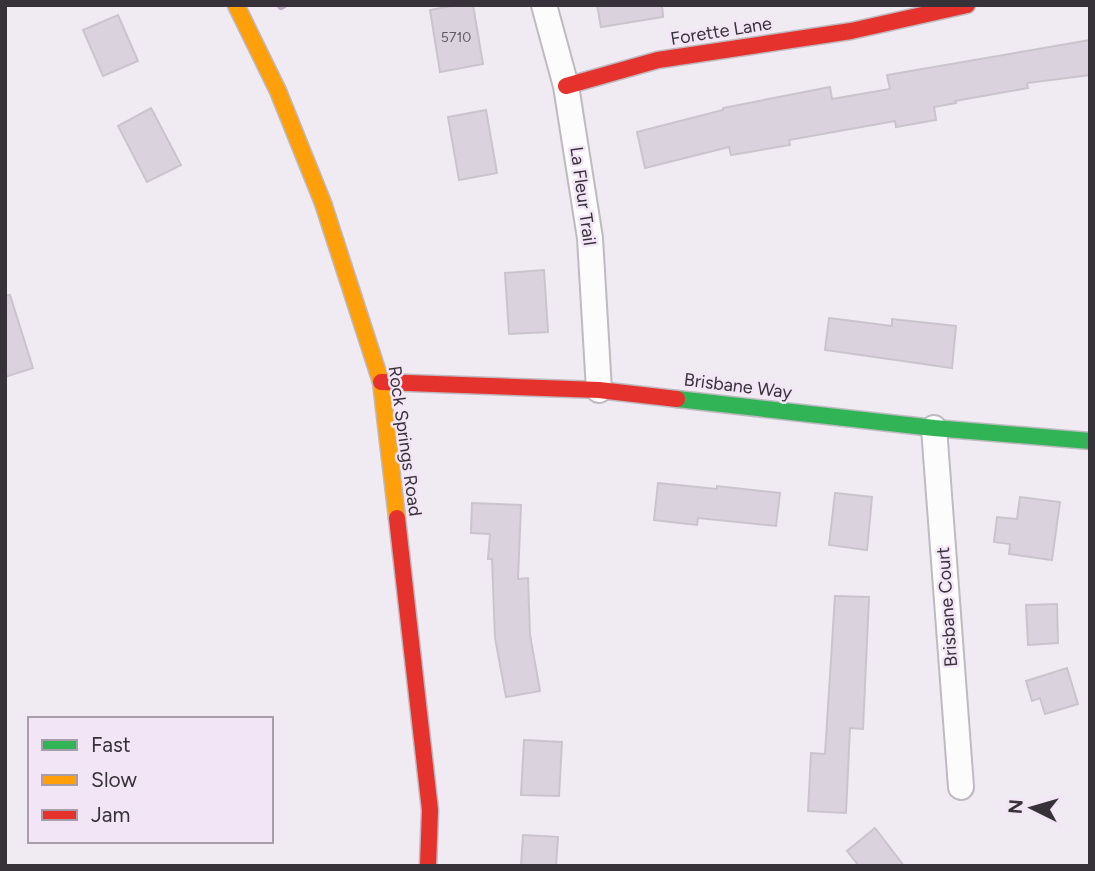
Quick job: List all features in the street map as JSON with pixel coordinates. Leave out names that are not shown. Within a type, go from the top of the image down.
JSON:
[{"type":"street","name":"Rock Springs Road","points":[[236,5],[278,91],[323,203],[381,382],[430,810],[428,866]]},
{"type":"street","name":"La Fleur Trail","points":[[544,5],[566,86],[590,238],[598,390]]},
{"type":"street","name":"Forette Lane","points":[[566,86],[658,60],[850,31],[967,5]]},
{"type":"street","name":"Brisbane Way","points":[[381,382],[598,390],[934,428],[1090,441]]},
{"type":"street","name":"Brisbane Court","points":[[934,428],[961,787]]},
{"type":"building","points":[[473,5],[483,64],[440,72],[430,10]]},
{"type":"building","points":[[597,5],[662,5],[663,17],[601,27]]},
{"type":"building","points":[[118,15],[138,61],[103,76],[83,30]]},
{"type":"building","points":[[1090,40],[1090,75],[1027,83],[1028,88],[934,107],[936,120],[896,127],[895,121],[789,140],[790,145],[731,155],[729,147],[645,168],[637,132],[723,108],[830,87],[832,99],[890,89],[887,75]]},
{"type":"building","points":[[151,108],[181,165],[147,182],[118,126]]},
{"type":"building","points":[[486,110],[497,173],[459,180],[448,117]]},
{"type":"building","points":[[544,270],[548,332],[509,334],[505,273]]},
{"type":"building","points":[[10,295],[33,368],[5,377],[5,296]]},
{"type":"building","points":[[829,318],[892,326],[892,319],[956,326],[952,368],[825,350]]},
{"type":"building","points":[[658,483],[780,493],[776,526],[698,518],[697,525],[654,520]]},
{"type":"building","points":[[835,493],[872,497],[867,550],[829,545]]},
{"type":"building","points":[[1020,497],[1060,502],[1052,560],[1009,554],[1010,544],[994,542],[997,517],[1017,519]]},
{"type":"building","points":[[472,503],[521,505],[518,579],[528,578],[530,635],[540,691],[506,697],[495,638],[492,559],[488,559],[490,534],[471,533]]},
{"type":"building","points":[[835,596],[869,597],[863,729],[850,728],[846,813],[808,811],[811,753],[825,754]]},
{"type":"building","points":[[1057,604],[1058,643],[1028,645],[1026,605]]},
{"type":"building","points":[[1067,668],[1078,704],[1045,714],[1040,698],[1032,701],[1026,681]]},
{"type":"building","points":[[524,740],[562,742],[559,796],[521,795]]},
{"type":"building","points":[[875,828],[904,866],[859,866],[847,851]]},
{"type":"building","points":[[523,835],[558,837],[556,866],[521,866]]},
{"type":"traffic: fast","points":[[677,399],[934,428],[1090,441]]},
{"type":"traffic: slow","points":[[236,5],[278,91],[323,203],[381,382],[397,518]]},
{"type":"traffic: jam","points":[[566,86],[658,60],[851,31],[967,5]]},
{"type":"traffic: jam","points":[[381,382],[599,390],[677,399]]},
{"type":"traffic: jam","points":[[397,518],[430,810],[428,866]]}]
